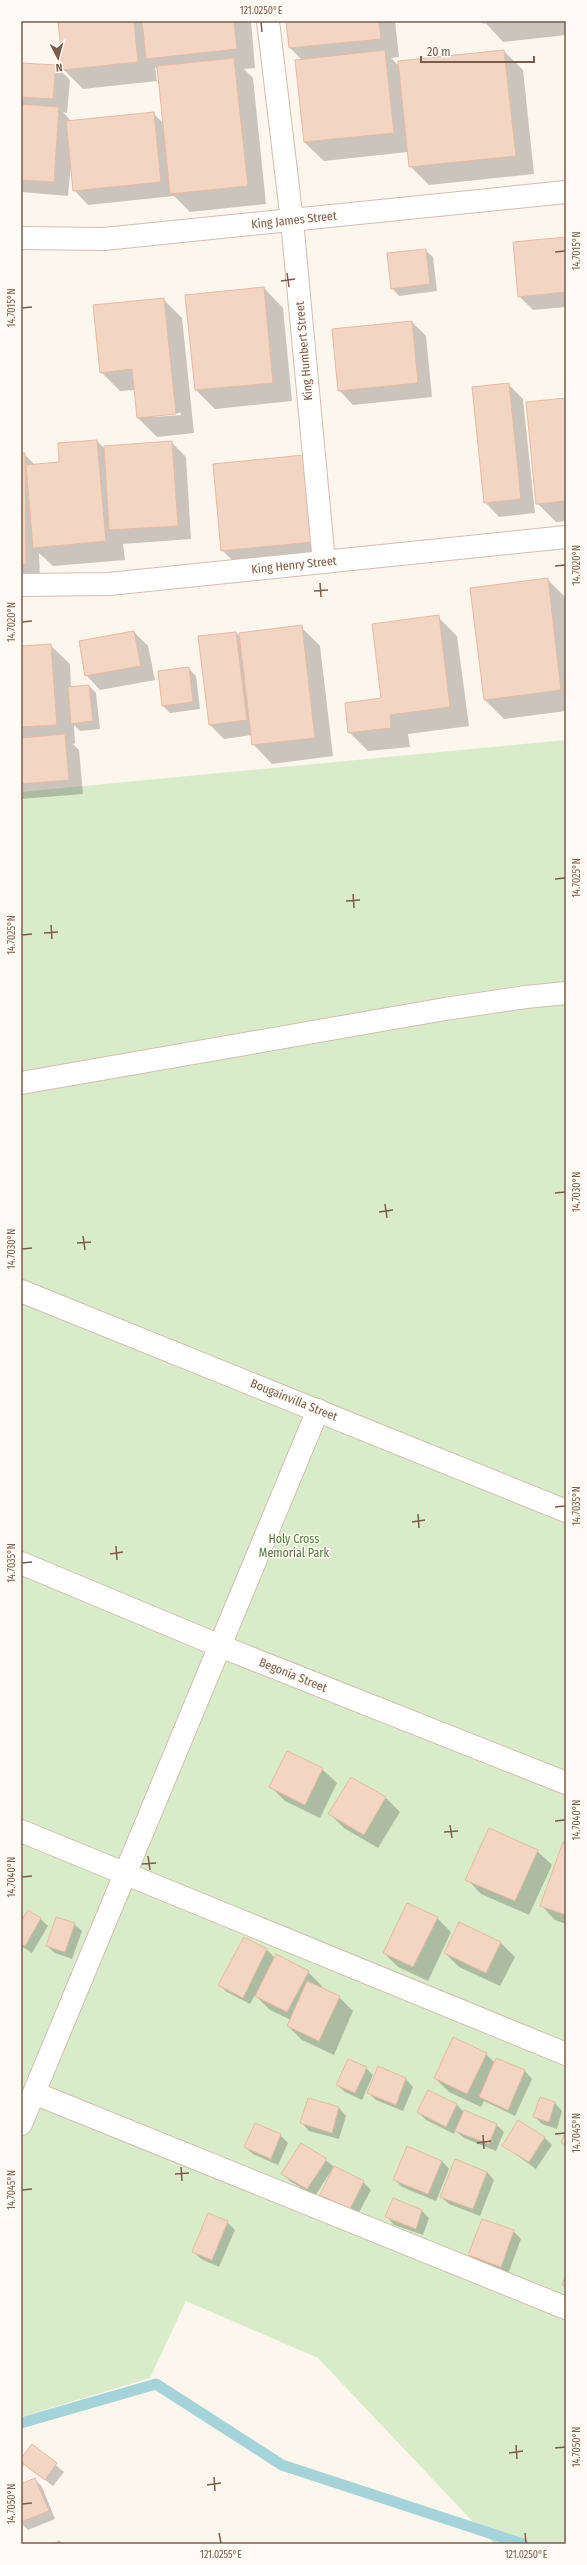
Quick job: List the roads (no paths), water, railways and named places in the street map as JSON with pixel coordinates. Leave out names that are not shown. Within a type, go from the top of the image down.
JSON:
[{"type":"street","name":"King Humbert Street","points":[[268,21],[292,221],[324,562]]},
{"type":"street","name":"King James Street","points":[[21,238],[104,239],[566,192]]},
{"type":"street","name":"King Henry Street","points":[[21,585],[109,584],[566,537]]},
{"type":"street","points":[[21,1083],[460,1007],[526,997],[566,993]]},
{"type":"street","name":"Bougainvilla Street","points":[[21,1291],[566,1511]]},
{"type":"street","points":[[21,2124],[318,1410]]},
{"type":"street","name":"Begonia Street","points":[[21,1563],[220,1646],[566,1783]]},
{"type":"street","points":[[21,1831],[566,2054]]},
{"type":"street","points":[[34,2093],[566,2308]]},
{"type":"waterway","points":[[21,2423],[156,2384],[282,2465],[523,2544]]},
{"type":"park label","name":"Holy Cross Memorial Park","points":[[294,1546]]}]
